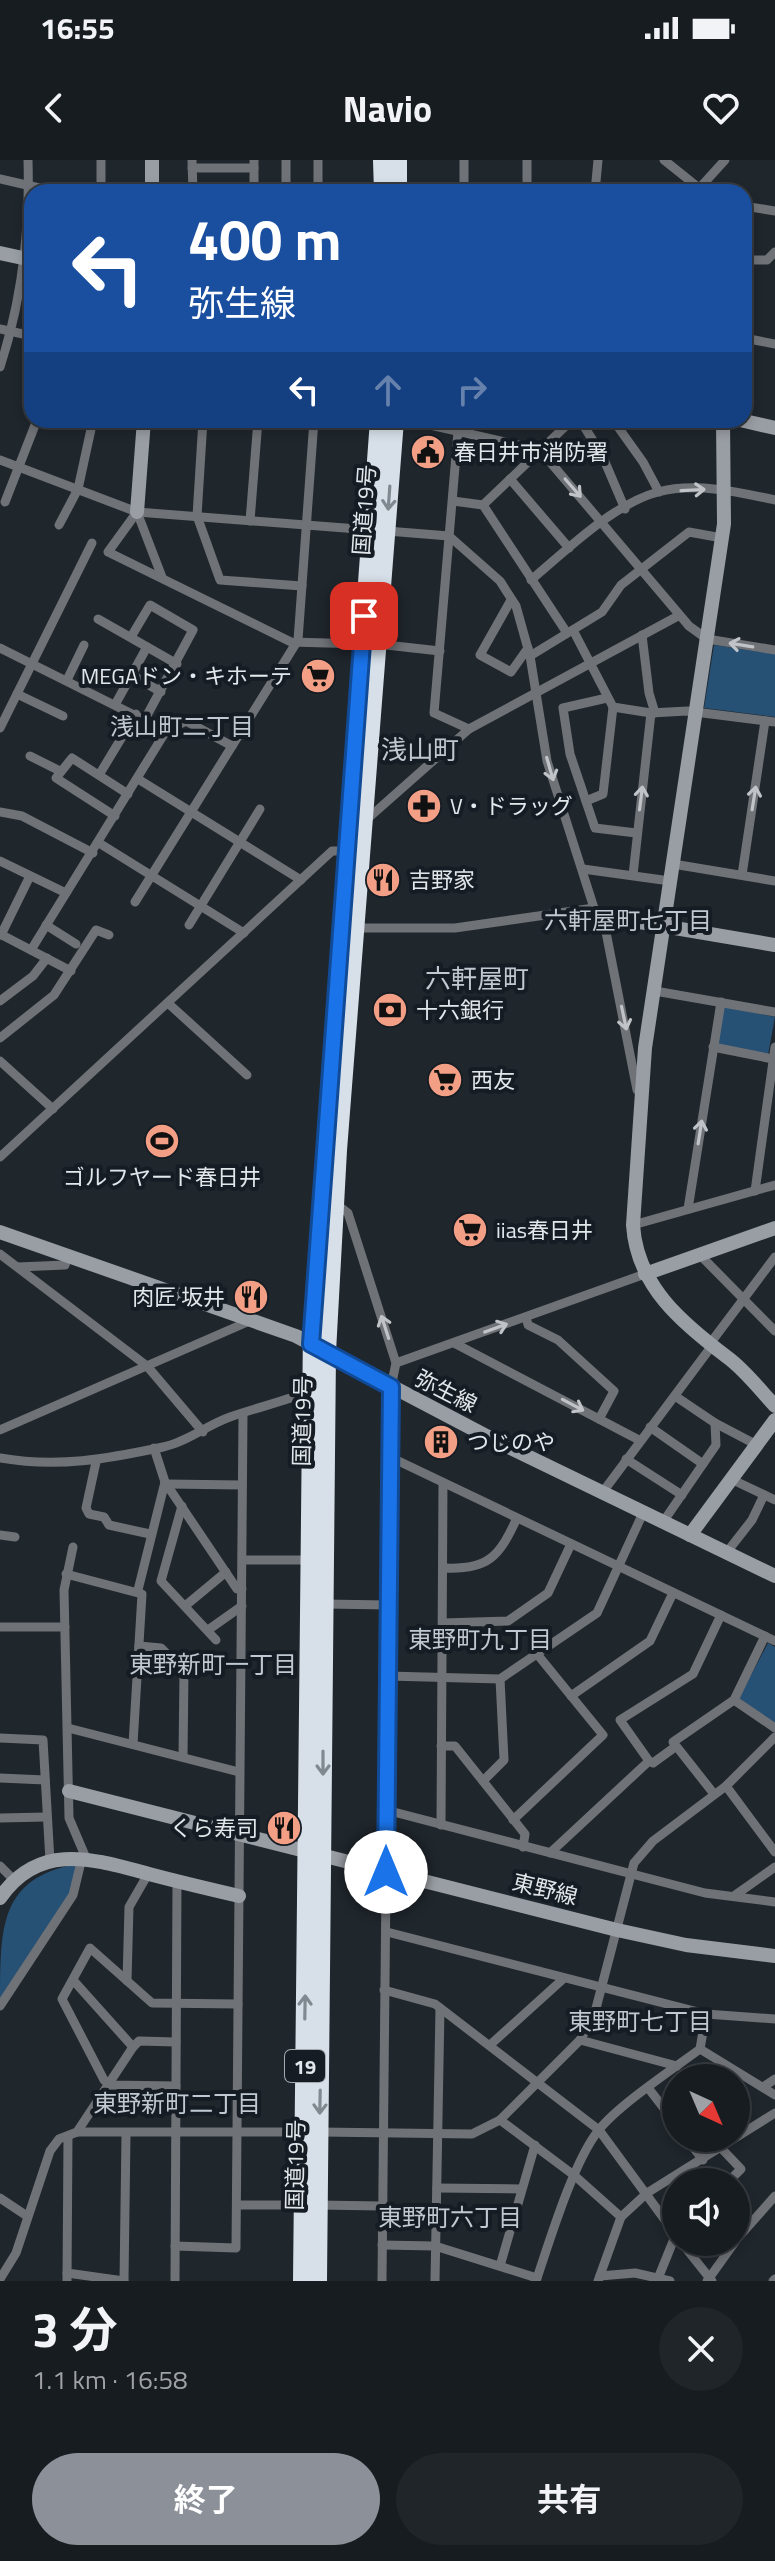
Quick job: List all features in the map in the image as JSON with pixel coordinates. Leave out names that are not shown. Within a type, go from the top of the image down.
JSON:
[{"type":"highway","points":[[382,160],[383,184]]},
{"type":"highway","points":[[398,160],[398,184]]},
{"type":"highway","name":"国道19号","points":[[379,428],[379,530]]},
{"type":"highway","name":"国道19号","points":[[302,2281],[310,2205],[315,1854],[324,1604],[319,1348],[346,851],[370,644],[379,530],[394,428]]},
{"type":"highway","name":"国道19号","points":[[315,1854],[310,1560],[311,1391],[319,1348],[335,1203],[364,823],[370,644]]},
{"type":"highway","name":"国道19号","points":[[310,2205],[318,2281]]},
{"type":"street","points":[[28,160],[29,184]]},
{"type":"street","points":[[101,160],[101,184]]},
{"type":"street","points":[[152,160],[152,184]]},
{"type":"street","points":[[286,160],[286,184]]},
{"type":"street","points":[[318,160],[318,184]]},
{"type":"street","points":[[464,160],[464,184]]},
{"type":"street","points":[[527,160],[527,184]]},
{"type":"street","points":[[596,184],[598,160]]},
{"type":"street","points":[[664,160],[691,184]]},
{"type":"street","points":[[705,184],[725,160]]},
{"type":"street","points":[[194,184],[192,164],[254,164]]},
{"type":"street","points":[[0,179],[24,185]]},
{"type":"street","points":[[752,207],[775,211]]},
{"type":"street","points":[[752,260],[767,260],[775,252]]},
{"type":"street","points":[[0,253],[24,258]]},
{"type":"street","points":[[767,260],[775,269]]},
{"type":"street","points":[[0,367],[12,332],[24,277]]},
{"type":"street","points":[[0,329],[24,334]]},
{"type":"street","points":[[752,340],[775,344]]},
{"type":"street","points":[[752,423],[775,428]]},
{"type":"street","points":[[5,502],[34,428]]},
{"type":"street","points":[[59,525],[78,489],[91,428]]},
{"type":"street","points":[[143,428],[137,512],[162,577]]},
{"type":"street","points":[[202,428],[197,516],[220,580],[302,586]]},
{"type":"street","points":[[250,521],[257,428]]},
{"type":"street","points":[[135,902],[298,640],[313,428]]},
{"type":"street","points":[[459,428],[434,713],[469,729]]},
{"type":"street","points":[[469,428],[540,450],[678,616],[707,639],[775,650]]},
{"type":"street","points":[[483,505],[563,428]]},
{"type":"street","points":[[585,428],[602,455],[625,509]]},
{"type":"street","points":[[619,428],[643,462],[659,492]]},
{"type":"street","points":[[723,428],[722,538],[640,1105],[633,1225],[634,1242],[650,1286],[710,1346],[729,1358],[775,1406]]},
{"type":"street","points":[[0,460],[137,512],[449,536],[500,581],[511,600],[529,652],[547,761],[596,911],[605,927],[640,1105]]},
{"type":"street","points":[[510,479],[569,548]]},
{"type":"street","points":[[531,580],[602,522],[659,492],[723,489],[775,500]]},
{"type":"street","points":[[453,501],[483,505],[531,580],[570,631],[610,703],[603,794],[586,801]]},
{"type":"street","points":[[137,512],[108,552],[291,642],[370,644],[440,651]]},
{"type":"street","points":[[511,600],[480,655],[511,672],[529,652],[602,612],[621,585],[689,532],[722,538]]},
{"type":"street","points":[[0,728],[92,543]]},
{"type":"street","points":[[99,775],[161,692],[193,630],[150,605],[131,637]]},
{"type":"street","points":[[364,823],[469,729],[678,616]]},
{"type":"street","points":[[98,619],[177,664]]},
{"type":"street","points":[[633,875],[653,713],[642,635]]},
{"type":"street","points":[[67,680],[84,645]]},
{"type":"street","points":[[116,703],[147,647]]},
{"type":"street","points":[[0,648],[116,703],[166,731]]},
{"type":"street","points":[[132,675],[161,692]]},
{"type":"street","points":[[17,694],[63,716]]},
{"type":"street","points":[[636,833],[595,828],[570,754],[563,708],[610,703],[653,713],[697,712],[770,722],[742,875]]},
{"type":"street","points":[[31,950],[166,731],[186,721],[232,746]]},
{"type":"street","points":[[30,756],[60,771]]},
{"type":"street","points":[[115,816],[56,778],[60,771],[72,758],[128,794]]},
{"type":"street","points":[[138,779],[301,880]]},
{"type":"street","points":[[189,925],[260,809]]},
{"type":"street","points":[[0,812],[22,816],[93,853]]},
{"type":"street","points":[[99,843],[244,933]]},
{"type":"street","points":[[0,1157],[332,851],[346,851]]},
{"type":"street","points":[[673,864],[775,881]]},
{"type":"street","points":[[2,866],[66,893]]},
{"type":"street","points":[[583,869],[670,881]]},
{"type":"street","points":[[30,876],[1,934],[71,971]]},
{"type":"street","points":[[356,928],[455,928],[596,911],[664,927],[775,945]]},
{"type":"street","points":[[46,925],[76,944]]},
{"type":"street","points":[[0,1038],[39,1009],[71,971],[96,930],[109,935]]},
{"type":"street","points":[[0,1001],[33,976],[47,958]]},
{"type":"street","points":[[655,991],[775,1012]]},
{"type":"street","points":[[688,1209],[721,1002]]},
{"type":"street","points":[[169,1004],[247,1075]]},
{"type":"street","points":[[713,1047],[773,1059]]},
{"type":"street","points":[[755,1191],[775,1047]]},
{"type":"street","points":[[0,1061],[53,1109]]},
{"type":"street","points":[[633,1225],[775,1185]]},
{"type":"street","points":[[335,1203],[348,1213],[396,1363],[391,1387],[382,2281]]},
{"type":"street","points":[[396,1363],[775,1228]]},
{"type":"street","name":"弥生線","points":[[0,1232],[252,1320],[319,1348],[602,1493],[775,1576]]},
{"type":"street","points":[[0,1254],[147,1366],[203,1432]]},
{"type":"street","points":[[700,1255],[775,1331]]},
{"type":"street","points":[[18,1267],[65,1265],[68,1256]]},
{"type":"street","points":[[602,1493],[775,1257]]},
{"type":"street","points":[[526,1317],[528,1325],[558,1340],[614,1391],[599,1419]]},
{"type":"street","points":[[0,1430],[252,1320]]},
{"type":"street","points":[[454,1343],[639,1440]]},
{"type":"street","points":[[0,1461],[97,1464],[203,1432],[231,1416],[243,1415],[311,1391]]},
{"type":"street","points":[[675,1396],[715,1423],[757,1445]]},
{"type":"street","points":[[175,2246],[236,2248],[243,1415]]},
{"type":"street","points":[[690,1535],[775,1420]]},
{"type":"street","points":[[663,1522],[716,1445],[715,1423]]},
{"type":"street","points":[[650,1427],[703,1464]]},
{"type":"street","points":[[154,1448],[166,1483],[237,1589],[242,1589]]},
{"type":"street","points":[[390,1457],[775,1641]]},
{"type":"street","points":[[626,1459],[682,1495]]},
{"type":"street","points":[[97,1464],[86,1508],[89,1514],[104,1517],[109,1525],[150,1534]]},
{"type":"street","points":[[733,1480],[775,1500]]},
{"type":"street","points":[[166,1483],[242,1485]]},
{"type":"street","points":[[138,1590],[150,1534],[166,1483]]},
{"type":"street","points":[[441,1825],[443,1484]]},
{"type":"street","points":[[727,1552],[752,1520],[764,1495]]},
{"type":"street","points":[[182,1506],[161,1581],[216,1640]]},
{"type":"street","points":[[388,1676],[500,1679],[597,1613],[643,1513]]},
{"type":"street","points":[[444,1568],[473,1569],[483,1563],[503,1549],[517,1518]]},
{"type":"street","points":[[0,1535],[15,1537]]},
{"type":"street","points":[[443,1623],[508,1621],[548,1593],[571,1544]]},
{"type":"street","points":[[0,2006],[73,1895],[84,1858],[69,1818],[65,1627],[66,1574],[73,1547]]},
{"type":"street","points":[[243,1560],[310,1560]]},
{"type":"street","points":[[185,1606],[226,1572]]},
{"type":"street","points":[[66,1574],[138,1590],[142,1594],[133,1744]]},
{"type":"street","points":[[571,1696],[650,1641],[673,1593]]},
{"type":"street","points":[[324,1604],[389,1605]]},
{"type":"street","points":[[208,1630],[242,1606]]},
{"type":"street","points":[[675,1747],[653,1763],[620,1720],[693,1674],[721,1615]]},
{"type":"street","points":[[0,1627],[65,1627]]},
{"type":"street","points":[[714,1794],[673,1742],[734,1700],[765,1636]]},
{"type":"street","points":[[139,1646],[161,1648],[184,1671],[183,1757]]},
{"type":"street","points":[[513,1820],[603,1735],[537,1654]]},
{"type":"street","points":[[483,1781],[504,1760],[500,1679]]},
{"type":"street","points":[[734,1700],[775,1728]]},
{"type":"street","points":[[68,1728],[239,1772]]},
{"type":"street","points":[[0,2279],[16,2253],[50,2151],[59,2139],[73,2134],[472,2134],[500,2120],[580,2040],[594,2016],[634,1863],[653,1841],[726,1786],[775,1737]]},
{"type":"street","points":[[0,1738],[43,1740],[50,1861]]},
{"type":"street","points":[[441,1746],[455,1746],[525,1834],[523,1847]]},
{"type":"street","points":[[550,1853],[649,1761]]},
{"type":"street","points":[[0,1778],[45,1780]]},
{"type":"street","points":[[726,1786],[775,1852]]},
{"type":"street","name":"東野線","points":[[69,1791],[617,1930],[686,1945],[775,1956]]},
{"type":"street","points":[[386,1810],[630,1875],[775,1902]]},
{"type":"street","points":[[0,1818],[46,1817]]},
{"type":"street","points":[[0,1898],[13,1879],[50,1861],[84,1858],[239,1896]]},
{"type":"street","points":[[0,1866],[13,1879]]},
{"type":"street","points":[[734,1896],[775,1867]]},
{"type":"street","points":[[127,1981],[129,1907],[148,1874]]},
{"type":"street","points":[[175,2281],[177,1881]]},
{"type":"street","points":[[387,1932],[562,1980],[706,2014],[775,2019]]},
{"type":"street","points":[[110,2085],[62,1999],[90,1948],[152,2003],[238,2004]]},
{"type":"street","points":[[73,1980],[133,2047]]},
{"type":"street","points":[[490,2045],[562,1980]]},
{"type":"street","points":[[384,1990],[440,2008],[599,2130],[662,2214]]},
{"type":"street","points":[[435,2281],[440,2008]]},
{"type":"street","points":[[680,2064],[700,2049],[706,2014]]},
{"type":"street","points":[[580,2040],[670,2064]]},
{"type":"street","points":[[126,2134],[124,2281],[67,2277],[73,2134],[139,2041],[176,2042]]},
{"type":"street","points":[[700,2049],[775,2095]]},
{"type":"street","points":[[382,2245],[435,2246],[537,2280],[575,2176],[599,2130],[662,2078]]},
{"type":"street","points":[[763,2087],[775,2079]]},
{"type":"street","points":[[110,2085],[176,2086]]},
{"type":"street","points":[[649,2089],[662,2106]]},
{"type":"street","points":[[750,2130],[775,2113]]},
{"type":"street","points":[[500,2120],[575,2176],[621,2217]]},
{"type":"street","points":[[500,2266],[535,2145]]},
{"type":"street","points":[[697,2152],[703,2160]]},
{"type":"street","points":[[670,2281],[635,2273],[599,2278],[621,2217],[647,2193],[717,2152]]},
{"type":"street","points":[[725,2152],[740,2168]]},
{"type":"street","points":[[437,2188],[521,2189]]},
{"type":"street","points":[[750,2224],[775,2196]]},
{"type":"street","points":[[0,2198],[27,2216]]},
{"type":"street","points":[[237,2205],[382,2206]]},
{"type":"street","points":[[658,2279],[667,2256]]},
{"type":"street","points":[[692,2256],[710,2280],[725,2256]]},
{"type":"shaded area","points":[[714,645],[775,654],[775,717],[704,708]]},
{"type":"shaded area","points":[[722,1008],[775,1017],[768,1055],[719,1046],[716,1042]]},
{"type":"shaded area","points":[[768,1643],[775,1647],[775,1725],[739,1698]]},
{"type":"shaded area","points":[[76,1864],[71,1893],[0,2002],[1,1950],[10,1910],[19,1894],[32,1881],[51,1871]]},
{"type":"place","name":"春日井市消防署","points":[[428,452]]},
{"type":"place","name":"MEGAドン・キホーテ","points":[[318,676]]},
{"type":"place","name":"V・ドラッグ","points":[[424,806]]},
{"type":"place","name":"吉野家","points":[[383,880]]},
{"type":"place","name":"十六銀行","points":[[390,1010]]},
{"type":"place","name":"西友","points":[[445,1080]]},
{"type":"place","name":"ゴルフヤード春日井","points":[[162,1141]]},
{"type":"place","name":"iias春日井","points":[[470,1230]]},
{"type":"place","name":"肉匠 坂井","points":[[251,1297]]},
{"type":"place","name":"つじのや","points":[[441,1442]]},
{"type":"place","name":"くら寿司","points":[[284,1828]]},
{"type":"district","name":"浅山町二丁目","points":[[182,726]]},
{"type":"district","name":"浅山町","points":[[420,749]]},
{"type":"district","name":"六軒屋町七丁目","points":[[628,920]]},
{"type":"district","name":"六軒屋町","points":[[477,978]]},
{"type":"district","name":"東野町九丁目","points":[[480,1639]]},
{"type":"district","name":"東野新町一丁目","points":[[213,1664]]},
{"type":"district","name":"東野町七丁目","points":[[640,2021]]},
{"type":"district","name":"東野新町二丁目","points":[[177,2103]]},
{"type":"district","name":"東野町六丁目","points":[[450,2217]]},
{"type":"route","points":[[364,616],[311,1344],[391,1387],[386,1872]]}]
